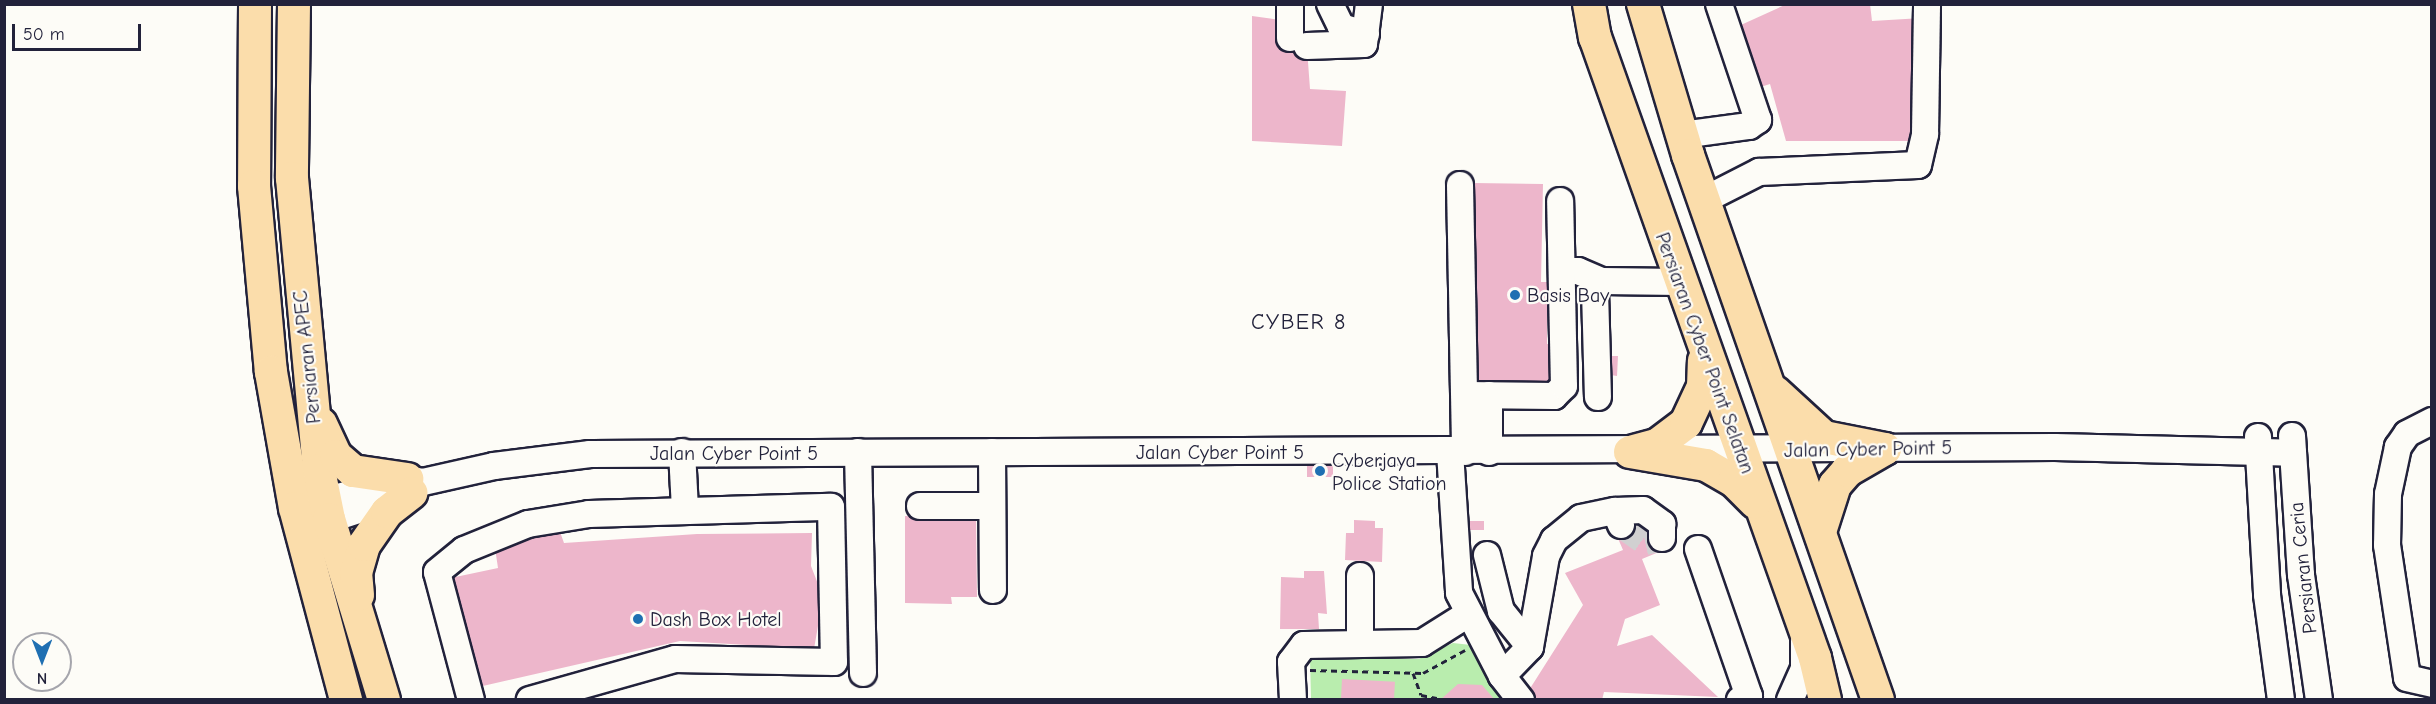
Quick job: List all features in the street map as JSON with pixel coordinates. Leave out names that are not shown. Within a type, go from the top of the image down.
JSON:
[{"type":"main road","name":"Persiaran APEC","points":[[255,4],[254,186],[271,372],[312,514],[346,699]]},
{"type":"main road","name":"Persiaran APEC","points":[[294,4],[292,178],[311,394],[312,514],[360,619],[384,699]]},
{"type":"main road","name":"Persiaran Cyber Point Selatan","points":[[1589,4],[1595,36],[1704,354],[1804,628],[1825,699]]},
{"type":"main road","points":[[1643,4],[1682,135],[1878,699]]},
{"type":"main road","points":[[1630,452],[1656,445],[1686,423],[1703,387],[1704,354]]},
{"type":"main road","points":[[1772,390],[1824,436],[1885,449]]},
{"type":"main road","points":[[311,394],[326,439],[353,471],[414,485]]},
{"type":"main road","points":[[1820,532],[1834,485],[1847,471],[1885,449]]},
{"type":"main road","points":[[1630,452],[1692,461],[1720,471],[1762,511]]},
{"type":"main road","points":[[360,619],[356,573],[364,545],[387,512],[414,485]]},
{"type":"street","points":[[1290,4],[1298,42],[1364,44],[1369,4]]},
{"type":"street","points":[[1330,4],[1341,27],[1366,34]]},
{"type":"street","points":[[1682,135],[1749,126],[1758,120],[1719,4]]},
{"type":"street","points":[[1704,200],[1760,172],[1918,165],[1925,134],[1927,4]]},
{"type":"street","points":[[1451,495],[1477,467],[1478,452],[1477,395],[1460,185]]},
{"type":"street","points":[[1477,395],[1560,392],[1564,386],[1560,201]]},
{"type":"street","points":[[1562,271],[1578,271],[1599,286],[1680,282]]},
{"type":"street","points":[[1563,303],[1585,302],[1599,286]]},
{"type":"street","points":[[1598,397],[1599,286]]},
{"type":"street","points":[[2432,421],[2407,434],[2398,447],[2388,494],[2387,545],[2407,678],[2432,684]]},
{"type":"street","name":"Jalan Cyber Point 5","points":[[2055,447],[2223,453],[2258,445]]},
{"type":"street","name":"Persiaran Ceria","points":[[2258,445],[2281,699]]},
{"type":"street","name":"Jalan Cyber Point 5","points":[[312,514],[414,485],[494,466],[590,454],[682,452],[1630,452],[2293,445]]},
{"type":"street","name":"Persiaran Ceria","points":[[2293,445],[2301,575],[2319,699]]},
{"type":"street","points":[[682,452],[685,510]]},
{"type":"street","points":[[858,452],[863,673]]},
{"type":"street","points":[[992,452],[993,590]]},
{"type":"street","points":[[1406,452],[1429,464],[1451,495],[1454,569],[1468,614],[1502,676],[1521,699]]},
{"type":"street","points":[[1451,495],[1478,452]]},
{"type":"street","points":[[2223,453],[2247,473],[2263,514]]},
{"type":"street","points":[[920,506],[992,506]]},
{"type":"street","points":[[471,699],[437,572],[464,550],[528,524],[589,514],[831,507],[834,662],[675,659],[530,699]]},
{"type":"street","points":[[1502,676],[1530,647],[1546,556],[1554,540],[1581,518],[1618,518],[1643,510],[1654,514],[1662,524],[1662,538]]},
{"type":"street","points":[[1698,549],[1749,696],[1740,699]]},
{"type":"street","points":[[1487,555],[1501,611],[1530,647]]},
{"type":"street","points":[[1360,576],[1351,602],[1360,644]]},
{"type":"street","points":[[1293,699],[1291,662],[1296,650],[1314,643],[1422,642],[1468,614]]},
{"type":"street","points":[[1790,699],[1804,669],[1804,628]]},
{"type":"path","points":[[1310,670],[1413,673],[1436,670],[1471,645]]},
{"type":"path","points":[[1413,673],[1420,697],[1441,699]]},
{"type":"green space","points":[[1453,643],[1471,645],[1512,699],[1311,699],[1310,658],[1419,659]]},
{"type":"building","points":[[1787,4],[1870,4],[1872,21],[1922,18],[1914,141],[1786,141],[1770,84],[1751,90],[1732,29]]},
{"type":"building","points":[[1252,16],[1280,20],[1277,41],[1306,35],[1310,89],[1346,91],[1342,146],[1252,141]]},
{"type":"building","name":"Basis Bay","points":[[1473,183],[1543,184],[1541,282],[1556,282],[1556,309],[1547,308],[1547,344],[1559,344],[1558,384],[1475,384]]},
{"type":"building","points":[[1603,356],[1618,356],[1617,376],[1604,374]]},
{"type":"building","points":[[1307,466],[1333,466],[1333,477],[1307,477]]},
{"type":"building","points":[[1648,514],[1666,549],[1642,559],[1660,605],[1625,619],[1617,646],[1652,635],[1718,697],[1604,692],[1602,700],[1524,698],[1583,605],[1565,573],[1623,550],[1613,527]]},
{"type":"building","points":[[905,516],[976,518],[977,597],[951,597],[952,604],[905,603]]},
{"type":"building","points":[[1354,520],[1375,521],[1375,528],[1383,528],[1382,562],[1345,560],[1346,533],[1354,533]]},
{"type":"building","points":[[1466,521],[1484,521],[1484,530],[1466,530]]},
{"type":"building","name":"Dash Box Hotel","points":[[559,529],[564,543],[697,534],[812,533],[811,566],[823,597],[814,649],[680,641],[474,688],[446,579],[498,568],[495,548]]},
{"type":"building","points":[[1304,571],[1324,571],[1327,614],[1318,613],[1319,629],[1280,629],[1281,577],[1304,578]]},
{"type":"building","points":[[1342,679],[1395,682],[1394,700],[1341,698]]},
{"type":"building","points":[[1458,684],[1482,685],[1495,700],[1440,700]]},
{"type":"tunnel","points":[[1621,525],[1645,542],[1662,538]]},
{"type":"place","name":"Basis Bay","points":[[1515,295]]},
{"type":"place","name":"Cyberjaya Police Station","points":[[1320,471]]},
{"type":"place","name":"Dash Box Hotel","points":[[638,619]]},
{"type":"district","name":"CYBER 8","points":[[1299,323]]}]
